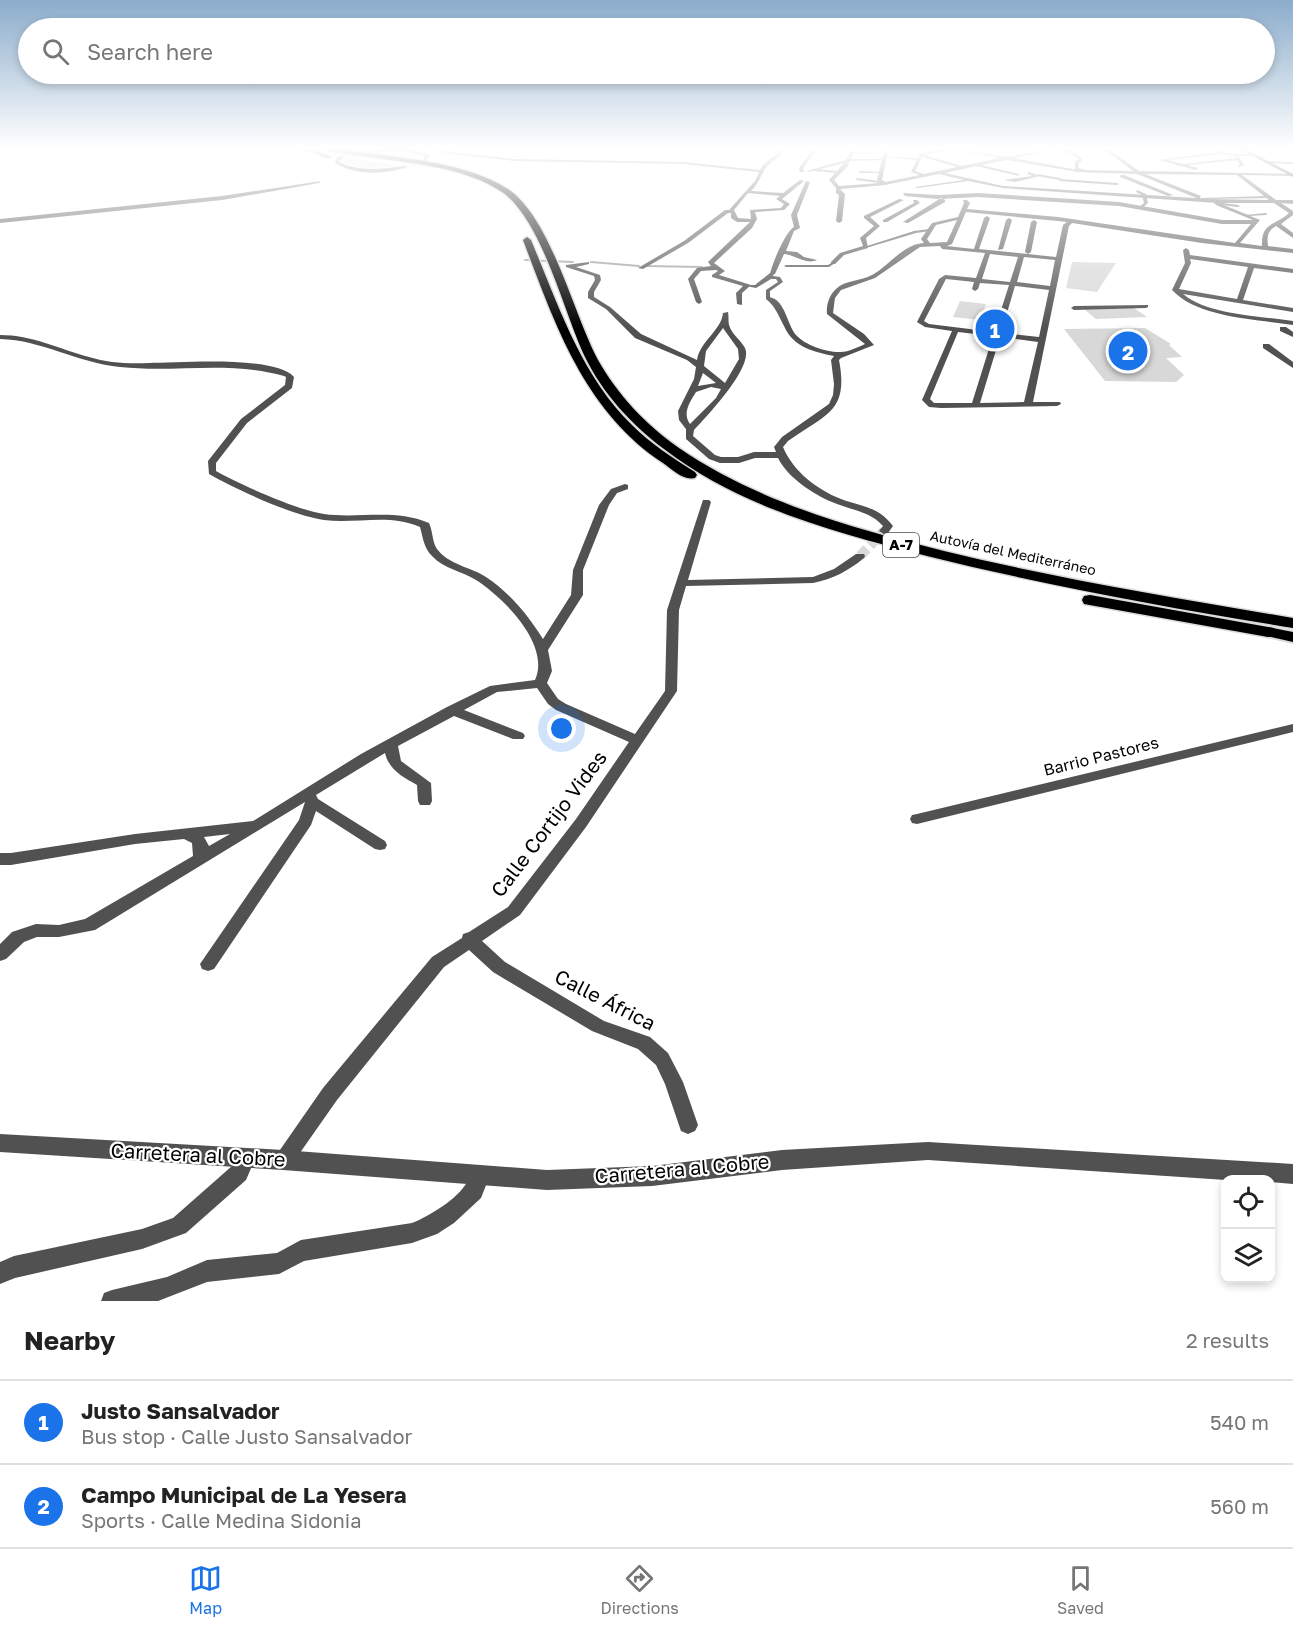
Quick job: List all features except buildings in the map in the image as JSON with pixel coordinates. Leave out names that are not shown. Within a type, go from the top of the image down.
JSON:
[{"type":"highway","points":[[511,208],[518,216]]},
{"type":"highway","name":"Autovía del Mediterráneo","points":[[523,208],[537,233],[572,333],[575,358],[592,387],[630,430],[685,472],[728,496],[769,514],[841,539],[940,568],[1117,606],[1268,632]]},
{"type":"highway","name":"Autovía del Mediterráneo","points":[[525,234],[572,333],[608,385],[648,429],[709,472],[783,507],[872,537],[972,563],[1134,596],[1293,623]]},
{"type":"highway","points":[[1268,632],[1293,637]]},
{"type":"street","points":[[0,221],[128,208]]},
{"type":"street","points":[[641,268],[686,242],[734,208]]},
{"type":"street","points":[[753,221],[752,211],[783,208]]},
{"type":"street","points":[[722,269],[713,275],[748,286],[756,286],[771,275],[792,230],[797,228],[794,215],[796,208]]},
{"type":"street","points":[[838,221],[840,208]]},
{"type":"street","points":[[866,247],[863,238],[877,226],[866,218],[883,208]]},
{"type":"street","points":[[885,220],[908,208]]},
{"type":"street","points":[[906,222],[931,208]]},
{"type":"street","points":[[958,208],[987,218],[1068,223],[1293,251]]},
{"type":"street","points":[[980,208],[963,210],[934,224],[924,239],[934,246],[988,252],[1025,253],[1059,259]]},
{"type":"street","points":[[1145,208],[1222,222],[1256,222]]},
{"type":"street","points":[[1230,208],[1256,218],[1256,222]]},
{"type":"street","points":[[1246,215],[1256,208],[1266,214]]},
{"type":"street","points":[[963,210],[1062,214]]},
{"type":"street","points":[[963,210],[1050,218],[1068,223]]},
{"type":"street","points":[[884,531],[888,526],[879,515],[835,500],[803,482],[784,461],[778,447],[785,439],[832,405],[836,399],[838,392],[835,360],[840,355],[870,345],[861,335],[834,318],[830,313],[832,298],[844,286],[873,277],[909,250],[927,243],[949,244],[963,210]]},
{"type":"street","points":[[731,211],[734,212],[735,219],[753,221]]},
{"type":"street","points":[[1265,246],[1264,234],[1267,229],[1293,213]]},
{"type":"street","points":[[1219,214],[1238,222]]},
{"type":"street","points":[[977,248],[987,218]]},
{"type":"street","points":[[1000,249],[1009,220]]},
{"type":"street","points":[[722,269],[710,262],[753,221]]},
{"type":"street","points":[[975,405],[1034,222]]},
{"type":"street","points":[[1236,245],[1256,222]]},
{"type":"street","points":[[1028,404],[1068,223]]},
{"type":"street","points":[[1275,224],[1293,236]]},
{"type":"street","points":[[774,267],[829,266],[842,254],[911,233],[929,230]]},
{"type":"street","points":[[1175,290],[1186,270],[1188,257],[1186,248],[1202,241]]},
{"type":"street","points":[[781,252],[795,253],[802,260],[814,260]]},
{"type":"street","points":[[975,289],[988,252]]},
{"type":"street","points":[[1188,257],[1293,271]]},
{"type":"street","points":[[586,263],[568,266],[597,275],[598,280],[591,292],[591,298],[603,304],[638,336],[681,353],[725,387]]},
{"type":"street","points":[[786,266],[779,272],[778,278],[781,282],[768,290],[768,298],[780,307],[788,329],[805,344],[840,355]]},
{"type":"street","points":[[1239,301],[1251,266]]},
{"type":"street","points":[[699,302],[691,279],[699,269],[722,269]]},
{"type":"street","points":[[771,275],[778,278]]},
{"type":"street","points":[[1042,340],[927,326],[920,323],[942,279],[978,280],[1053,288]]},
{"type":"street","points":[[740,304],[739,293],[748,286]]},
{"type":"street","points":[[1175,290],[1293,310]]},
{"type":"street","points":[[1175,290],[1190,300],[1215,309],[1293,323]]},
{"type":"street","points":[[1215,309],[1223,298]]},
{"type":"street","points":[[1074,308],[1146,306]]},
{"type":"street","points":[[690,429],[683,420],[682,411],[693,390],[700,368],[702,351],[726,317],[729,333],[742,349],[743,359],[719,399],[690,429],[688,434],[692,440],[716,459],[732,461],[754,455],[780,454]]},
{"type":"street","points":[[956,329],[926,400],[936,406],[1057,404]]},
{"type":"street","points":[[1293,329],[1283,329],[1293,335]]},
{"type":"street","points":[[0,337],[26,338],[69,354],[125,366],[149,368],[216,363],[287,374],[290,377],[289,386],[244,421],[211,463],[212,472],[321,516],[400,518],[425,525],[431,548],[443,560],[480,578],[502,593],[526,623],[543,649],[547,665],[545,678],[540,684]]},
{"type":"street","points":[[1266,346],[1293,366]]},
{"type":"street","points":[[693,390],[711,385],[725,387]]},
{"type":"street","points":[[543,649],[577,595],[578,570],[604,505],[614,491],[624,487]]},
{"type":"street","name":"Calle Cortijo Vides","points":[[283,1160],[330,1094],[438,962],[514,910],[581,823],[671,691],[673,610],[706,502]]},
{"type":"street","points":[[680,583],[813,580],[831,576],[860,556]]},
{"type":"street","points":[[0,954],[18,938],[36,930],[59,931],[89,925],[200,858],[310,798],[391,743],[494,689],[540,684],[548,690],[553,700],[561,707],[638,741]]},
{"type":"street","points":[[452,710],[518,736]]},
{"type":"street","name":"Barrio Pastores","points":[[916,819],[1293,728]]},
{"type":"street","points":[[391,743],[390,754],[393,762],[424,783],[425,801]]},
{"type":"street","points":[[310,798],[380,844]]},
{"type":"street","points":[[208,964],[301,829],[310,798]]},
{"type":"street","points":[[0,859],[256,826]]},
{"type":"street","points":[[181,834],[198,838],[203,851],[200,858]]},
{"type":"street","name":"Calle África","points":[[470,939],[498,967],[518,979],[598,1026],[644,1043],[662,1059],[678,1092],[688,1125]]},
{"type":"street","name":"Carretera al Cobre","points":[[0,1143],[283,1160],[547,1180],[652,1176],[782,1160],[928,1151],[1293,1174]]},
{"type":"street","points":[[0,1273],[14,1267],[142,1239],[178,1226],[239,1173],[245,1159]]},
{"type":"street","points":[[112,1301],[167,1288],[207,1271],[279,1263],[301,1251],[412,1233],[430,1227],[447,1216],[474,1191],[480,1175]]},
{"type":"shaded area","points":[[1072,262],[1116,263],[1097,292],[1066,288]]},
{"type":"shaded area","points":[[960,301],[986,304],[980,320],[953,317]]},
{"type":"shaded area","points":[[1134,308],[1147,317],[1096,319],[1084,309]]},
{"type":"shaded area","points":[[1145,328],[1171,344],[1169,345],[1182,357],[1166,358],[1184,375],[1176,382],[1105,381],[1064,329]]},
{"type":"waterway","points":[[525,260],[573,262]]},
{"type":"waterway","points":[[591,262],[639,266]]},
{"type":"waterway","points":[[646,266],[702,267]]},
{"type":"tunnel","points":[[860,556],[884,531]]},
{"type":"place","name":"Justo Sansalvador","points":[[995,329]]},
{"type":"place","name":"Campo Municipal de La Yesera","points":[[1128,351]]}]
